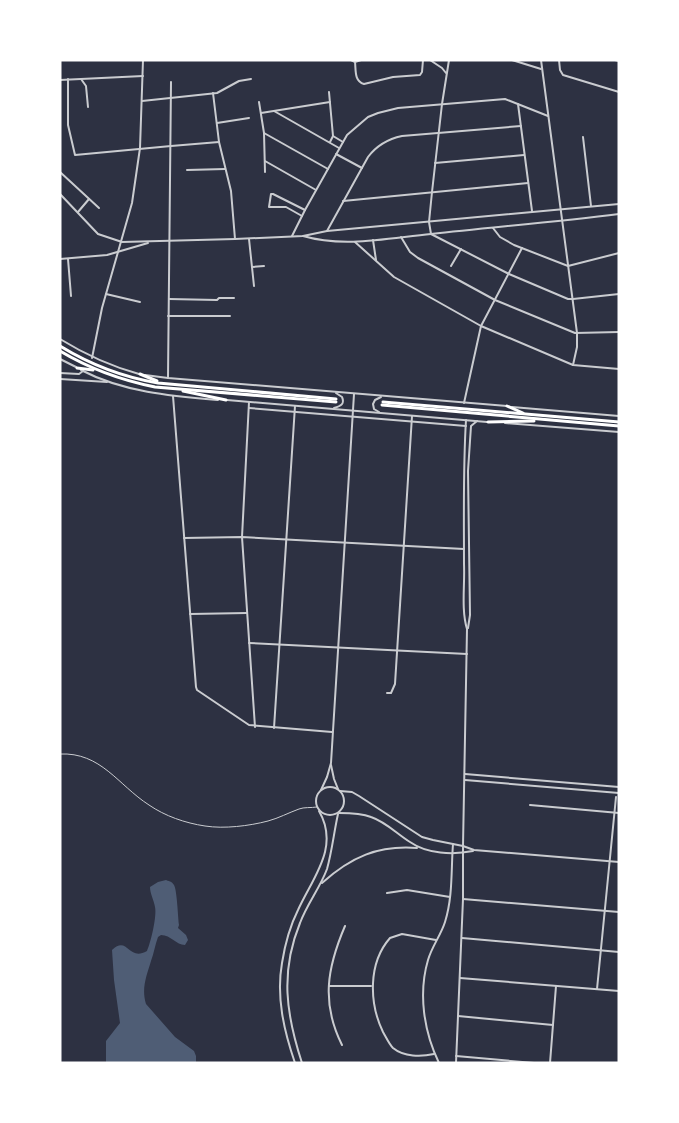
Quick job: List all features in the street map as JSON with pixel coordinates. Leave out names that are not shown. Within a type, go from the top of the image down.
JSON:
[{"type":"highway","points":[[60,346],[79,358],[108,371],[161,384],[336,401],[175,389]]},
{"type":"highway","points":[[60,351],[97,371],[135,383],[226,400]]},
{"type":"highway","points":[[77,368],[97,371]]},
{"type":"highway","points":[[140,374],[161,384]]},
{"type":"highway","points":[[382,404],[527,414],[619,424],[549,420],[382,404]]},
{"type":"highway","points":[[507,406],[527,414]]},
{"type":"highway","points":[[488,422],[549,420]]},
{"type":"street","points":[[92,358],[106,294],[132,203],[140,148],[143,60]]},
{"type":"street","points":[[283,60],[290,60]]},
{"type":"street","points":[[351,60],[355,62],[361,60]]},
{"type":"street","points":[[355,62],[357,79],[364,84],[393,77],[420,75],[423,60]]},
{"type":"street","points":[[430,60],[442,68],[446,74]]},
{"type":"street","points":[[431,234],[429,222],[438,133],[449,60]]},
{"type":"street","points":[[512,60],[542,69]]},
{"type":"street","points":[[541,60],[577,333],[573,365]]},
{"type":"street","points":[[559,60],[563,75],[619,92]]},
{"type":"street","points":[[60,80],[143,76]]},
{"type":"street","points":[[68,79],[68,126],[75,155],[219,142]]},
{"type":"street","points":[[81,79],[86,86],[87,107]]},
{"type":"street","points":[[142,101],[218,93],[238,81],[251,79]]},
{"type":"street","points":[[168,378],[171,82]]},
{"type":"street","points":[[329,92],[333,136],[330,142]]},
{"type":"street","points":[[213,93],[219,142],[231,191],[235,239]]},
{"type":"street","points":[[292,236],[343,142],[354,128],[369,117],[398,108],[505,99],[548,116]]},
{"type":"street","points":[[259,102],[264,133],[265,172]]},
{"type":"street","points":[[261,113],[330,102]]},
{"type":"street","points":[[518,104],[532,212]]},
{"type":"street","points":[[274,111],[340,148]]},
{"type":"street","points":[[217,123],[249,118]]},
{"type":"street","points":[[327,231],[372,152],[384,142],[402,136],[521,126]]},
{"type":"street","points":[[264,133],[328,169]]},
{"type":"street","points":[[333,136],[343,142]]},
{"type":"street","points":[[583,137],[591,207]]},
{"type":"street","points":[[336,154],[362,168]]},
{"type":"street","points":[[435,163],[524,155]]},
{"type":"street","points":[[265,161],[316,190]]},
{"type":"street","points":[[187,170],[225,169]]},
{"type":"street","points":[[60,172],[99,208]]},
{"type":"street","points":[[343,201],[528,183]]},
{"type":"street","points":[[302,216],[286,207],[269,207],[271,194],[305,210]]},
{"type":"street","points":[[60,196],[98,234],[122,242],[303,236],[327,231],[619,204]]},
{"type":"street","points":[[78,212],[89,199]]},
{"type":"street","points":[[286,207],[288,202]]},
{"type":"street","points":[[303,236],[312,239],[355,242],[619,213]]},
{"type":"street","points":[[493,228],[500,237],[568,266],[619,253]]},
{"type":"street","points":[[431,234],[509,274],[573,300],[619,294]]},
{"type":"street","points":[[401,237],[410,252],[418,258],[495,300],[577,333],[619,332]]},
{"type":"street","points":[[249,238],[254,286]]},
{"type":"street","points":[[373,240],[376,260]]},
{"type":"street","points":[[60,259],[107,255],[152,242]]},
{"type":"street","points":[[355,242],[393,277],[481,326],[573,365],[619,369]]},
{"type":"street","points":[[464,403],[481,326],[522,248]]},
{"type":"street","points":[[452,266],[461,249]]},
{"type":"street","points":[[68,259],[71,296]]},
{"type":"street","points":[[252,267],[264,266]]},
{"type":"street","points":[[106,294],[140,302]]},
{"type":"street","points":[[168,299],[234,298]]},
{"type":"street","points":[[168,316],[230,316]]},
{"type":"street","points":[[60,339],[92,358],[113,366],[140,374],[168,378],[619,416]]},
{"type":"street","points":[[60,358],[83,371],[127,388],[173,396],[619,432]]},
{"type":"street","points":[[60,373],[79,374],[83,371]]},
{"type":"street","points":[[60,379],[107,381]]},
{"type":"street","points":[[332,409],[343,404],[344,400],[334,392]]},
{"type":"street","points":[[295,1063],[284,1029],[280,1002],[280,976],[285,948],[295,916],[312,885],[327,842],[325,821],[317,807],[316,798],[327,777],[331,763],[354,394]]},
{"type":"street","points":[[173,396],[197,690],[249,725],[333,732]]},
{"type":"street","points":[[382,413],[375,409],[373,404],[375,400],[384,396]]},
{"type":"street","points":[[249,402],[242,537],[255,726]]},
{"type":"street","points":[[274,728],[295,406]]},
{"type":"street","points":[[249,408],[466,426]]},
{"type":"street","points":[[387,693],[391,693],[395,684],[398,651],[412,415]]},
{"type":"street","points":[[456,1063],[462,938],[467,654],[464,549],[466,420]]},
{"type":"street","points":[[467,629],[470,624],[468,471],[471,426],[477,421]]},
{"type":"street","points":[[184,538],[242,537],[464,549]]},
{"type":"street","points":[[190,614],[247,613]]},
{"type":"street","points":[[249,643],[467,654]]},
{"type":"street","points":[[302,1063],[292,1033],[288,1011],[287,982],[291,950],[305,910],[327,868],[338,813],[345,802],[334,779],[331,763]]},
{"type":"street","points":[[465,774],[619,787]]},
{"type":"street","points":[[465,780],[619,793]]},
{"type":"street","points":[[321,790],[330,787],[352,792],[422,837],[474,850],[619,862]]},
{"type":"street","points":[[597,989],[616,797]]},
{"type":"street","points":[[530,805],[619,813]]},
{"type":"street","points":[[319,811],[328,816],[338,813],[375,818],[420,848]]},
{"type":"street","points":[[439,1063],[428,1035],[423,991],[428,960],[445,922],[450,897],[453,844]]},
{"type":"street","points":[[320,885],[342,866],[365,854],[390,848],[420,848],[452,853],[474,850]]},
{"type":"street","points":[[387,893],[407,890],[450,897]]},
{"type":"street","points":[[463,899],[619,912]]},
{"type":"street","points":[[342,1045],[332,1018],[329,986],[335,948],[345,926]]},
{"type":"street","points":[[434,1054],[409,1055],[394,1048],[388,1042],[374,1006],[373,986],[380,953],[390,938],[402,934],[436,940]]},
{"type":"street","points":[[462,938],[619,952]]},
{"type":"street","points":[[285,948],[291,950]]},
{"type":"street","points":[[460,978],[619,991]]},
{"type":"street","points":[[329,986],[373,986]]},
{"type":"street","points":[[550,1063],[556,986]]},
{"type":"street","points":[[459,1016],[553,1025]]},
{"type":"street","points":[[456,1056],[534,1063]]},
{"type":"lane","points":[[60,754],[77,754],[96,762],[147,804],[185,822],[207,826],[255,823],[300,809],[317,807]]},
{"type":"water","points":[[166,880],[174,885],[178,928],[188,940],[185,945],[165,935],[158,937],[144,993],[146,1004],[175,1037],[194,1051],[196,1063],[106,1063],[106,1041],[120,1023],[112,950],[122,945],[136,953],[141,954],[147,951],[155,916],[150,887]]}]
